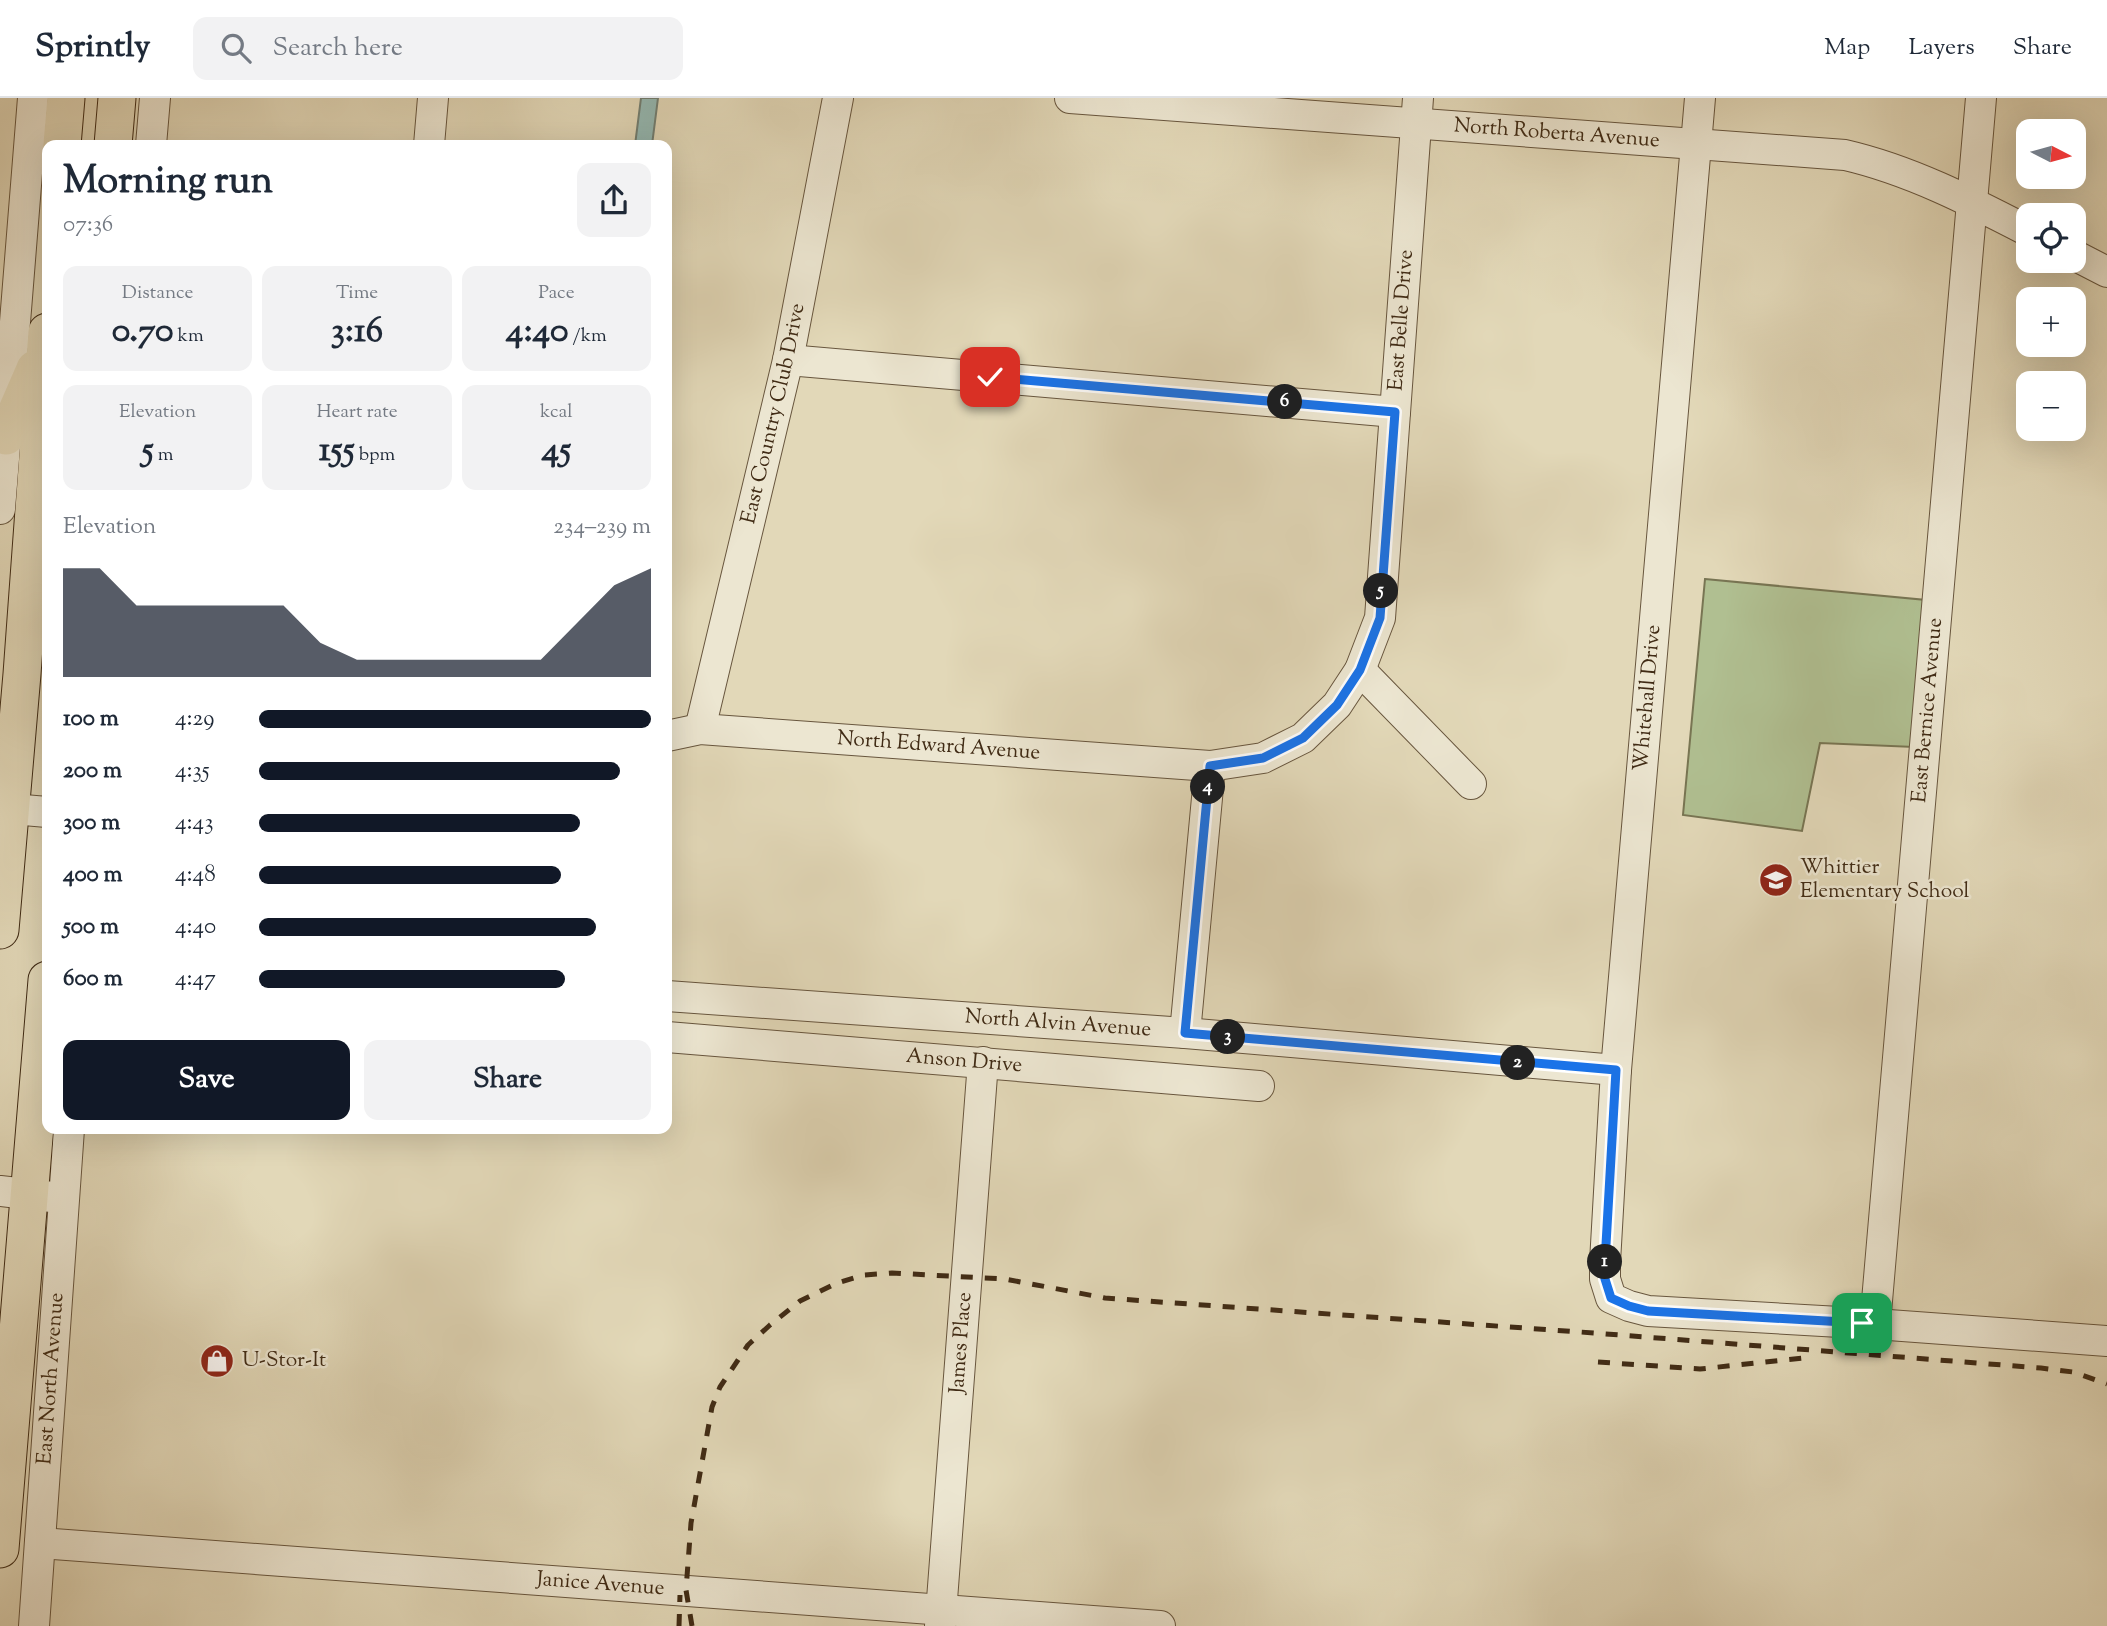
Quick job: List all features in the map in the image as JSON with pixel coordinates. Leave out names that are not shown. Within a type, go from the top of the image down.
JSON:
[{"type":"main road","points":[[62,140],[66,98]]},
{"type":"main road","points":[[113,140],[117,98]]},
{"type":"main road","points":[[6,436],[42,351]]},
{"type":"main road","points":[[0,930],[5,808],[22,674],[42,406]]},
{"type":"main road","name":"East North Avenue","points":[[0,1549],[42,1046]]},
{"type":"street","points":[[0,509],[33,98]]},
{"type":"street","points":[[151,140],[155,98]]},
{"type":"street","points":[[429,140],[433,98]]},
{"type":"street","name":"East Country Club Drive","points":[[700,729],[789,360],[838,98]]},
{"type":"street","name":"North Roberta Avenue","points":[[1070,98],[1417,111],[1696,144],[1845,155],[1880,163],[1972,202],[2016,225]]},
{"type":"street","name":"Whitehall Drive","points":[[1700,98],[1616,1070],[1605,1279],[1611,1298],[1648,1311],[1875,1324]]},
{"type":"street","name":"East Bernice Avenue","points":[[1875,1324],[1981,98]]},
{"type":"street","name":"East Belle Drive","points":[[1210,766],[1263,758],[1303,738],[1337,705],[1360,670],[1380,618],[1417,111]]},
{"type":"street","points":[[2086,261],[2107,272]]},
{"type":"street","points":[[789,360],[1395,412]]},
{"type":"street","points":[[1360,670],[1471,784]]},
{"type":"street","name":"North Edward Avenue","points":[[672,735],[700,729],[1210,766]]},
{"type":"street","points":[[1185,1033],[1210,766]]},
{"type":"street","points":[[5,808],[42,812]]},
{"type":"street","name":"North Alvin Avenue","points":[[672,996],[1185,1033],[1616,1070]]},
{"type":"street","name":"Anson Drive","points":[[672,1037],[1259,1086]]},
{"type":"street","name":"James Place","points":[[941,1618],[984,1062]]},
{"type":"street","name":"East North Avenue","points":[[34,1626],[40,1543],[31,1194],[66,1134]]},
{"type":"street","points":[[1875,1324],[2107,1341]]},
{"type":"street","name":"Janice Avenue","points":[[40,1543],[941,1618],[1160,1626]]},
{"type":"green space","points":[[1705,579],[1926,600],[1914,747],[1820,743],[1802,831],[1683,815]]},
{"type":"water","points":[[641,98],[658,98],[653,140],[636,140]]},
{"type":"railway","points":[[692,1626],[686,1590],[691,1523],[712,1407],[720,1387],[748,1345],[800,1301],[837,1283],[864,1275],[892,1273],[1005,1279],[1105,1298],[2041,1368],[2073,1372],[2107,1384]]},
{"type":"railway","points":[[1598,1362],[1700,1369],[1813,1357]]},
{"type":"railway","points":[[679,1626],[680,1595]]},
{"type":"place","name":"Whittier Elementary School","points":[[1776,880]]},
{"type":"place","name":"U-Stor-It","points":[[217,1361]]},
{"type":"route","points":[[990,377],[1395,412],[1380,618],[1360,670],[1337,705],[1303,738],[1263,758],[1210,766],[1185,1033],[1616,1070],[1605,1262],[1605,1279],[1611,1298],[1648,1311],[1862,1323]]}]
